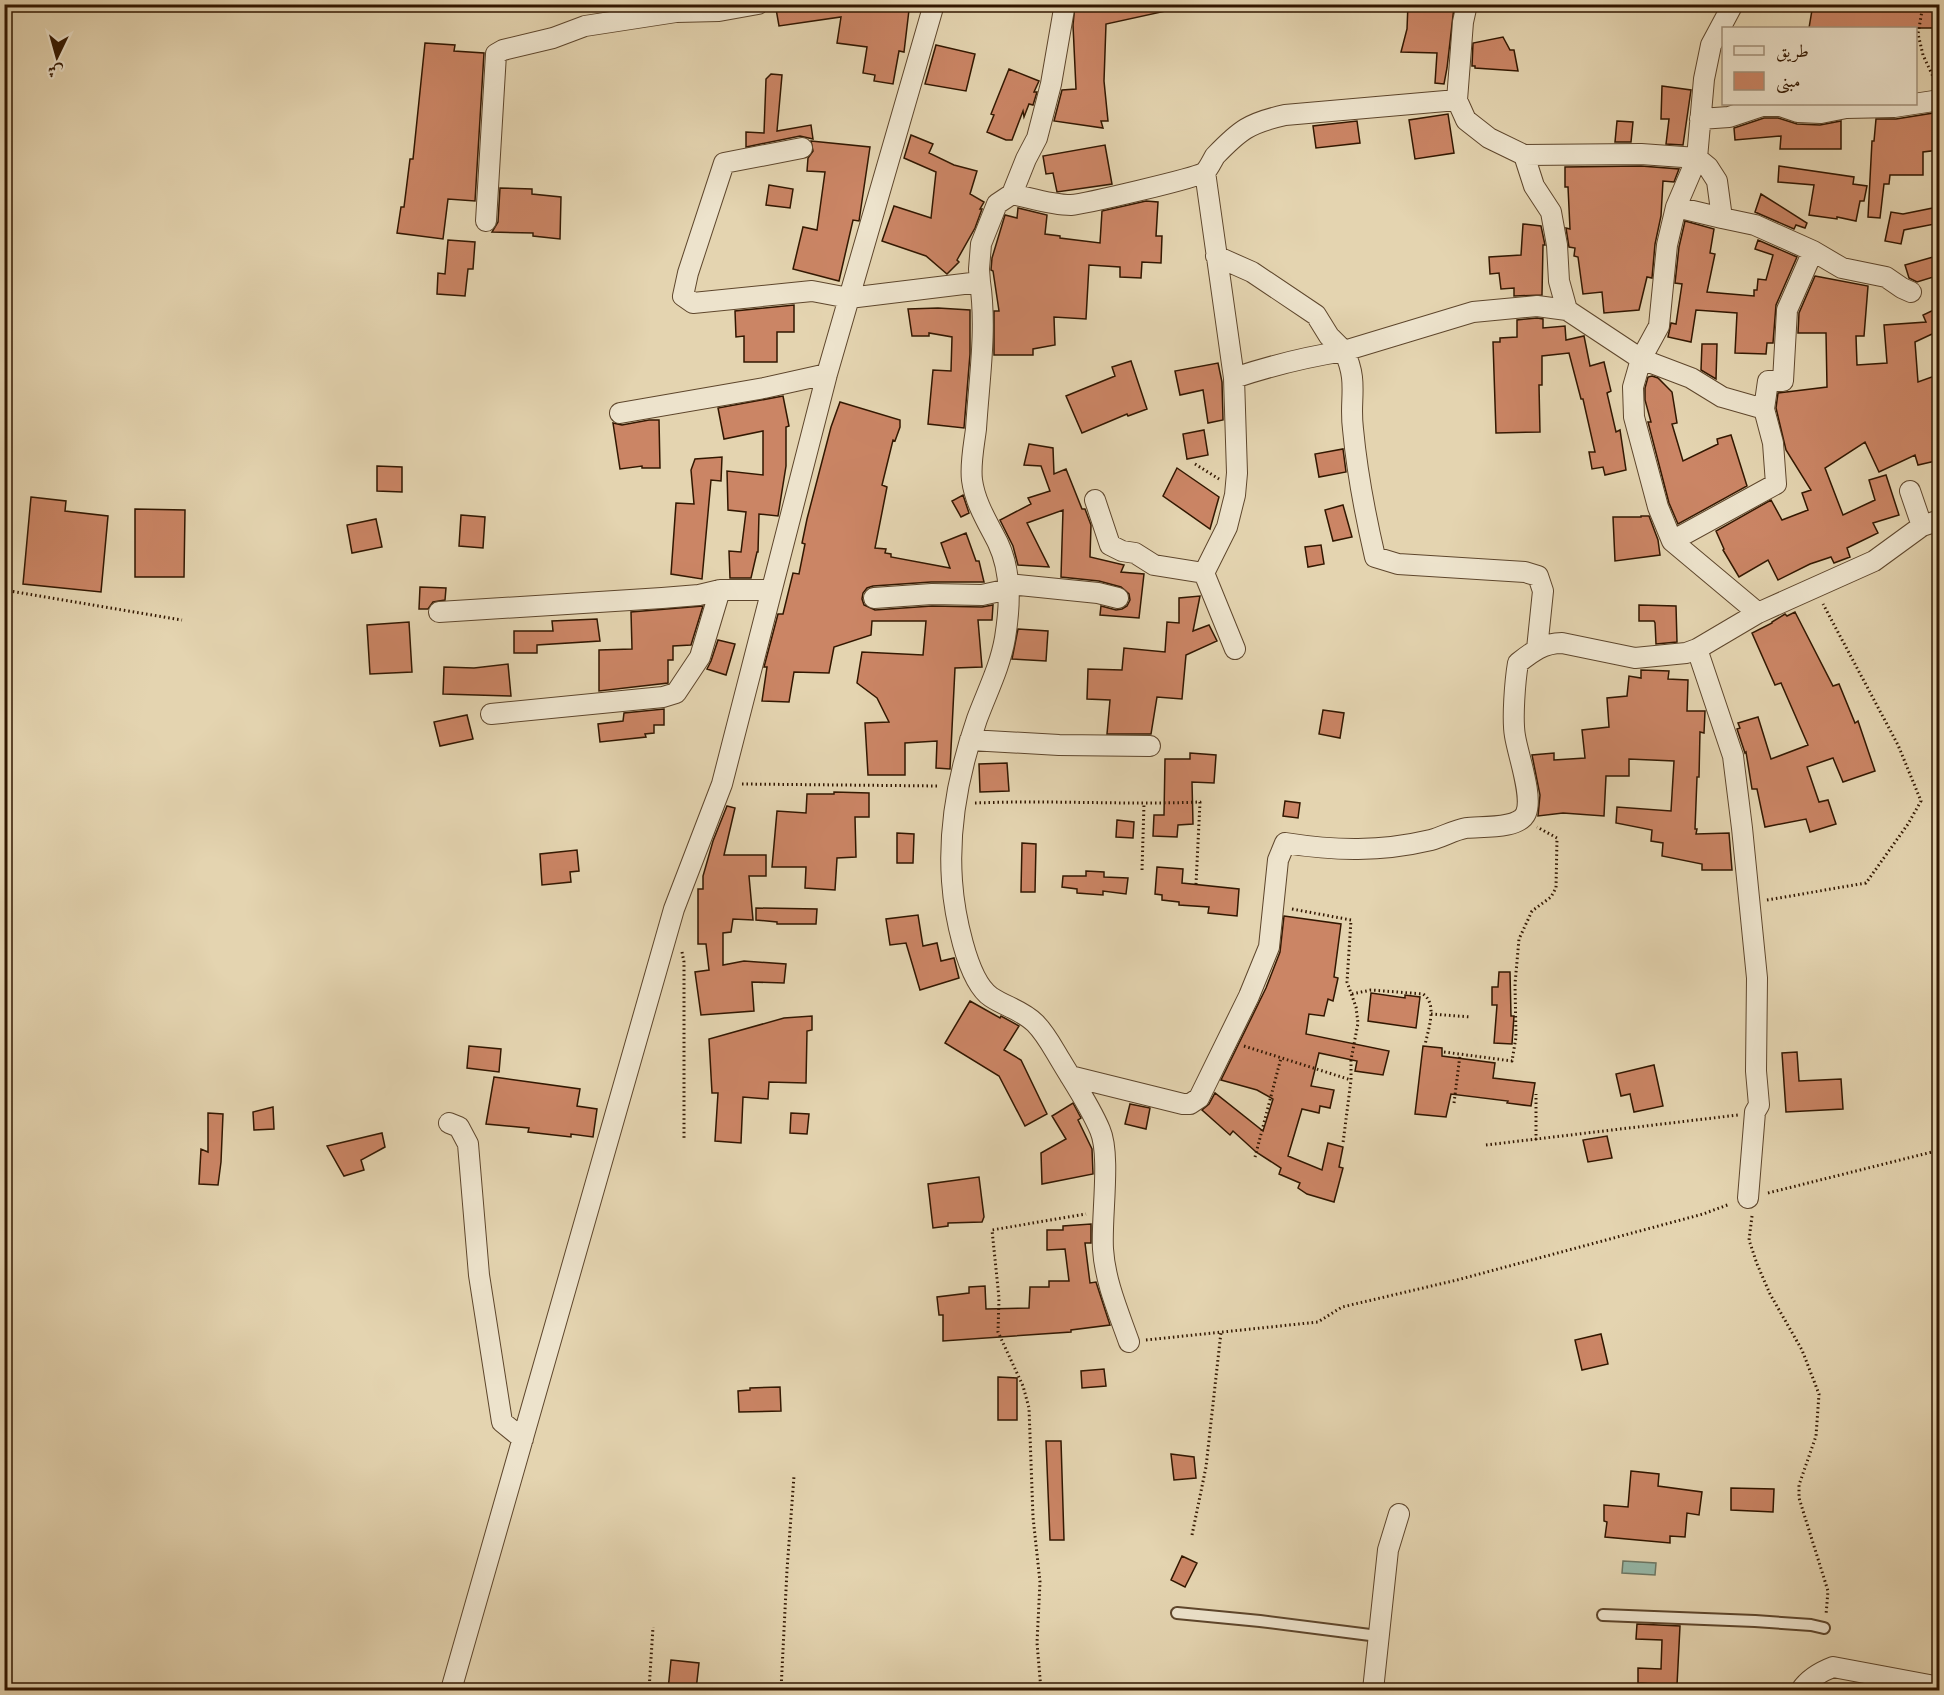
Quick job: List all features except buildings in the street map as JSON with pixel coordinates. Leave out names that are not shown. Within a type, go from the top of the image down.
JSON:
[{"type":"street","points":[[486,221],[496,54],[503,50],[553,38],[585,26],[676,12],[719,11],[758,4]]},
{"type":"street","points":[[451,1690],[674,909],[722,784],[827,375],[934,4]]},
{"type":"street","points":[[1467,4],[1462,22],[1457,100],[1466,120],[1489,138],[1524,155],[1641,154],[1697,158],[1708,167],[1717,181],[1722,218]]},
{"type":"street","points":[[1733,4],[1711,45],[1704,79],[1697,158],[1676,207],[1667,245],[1659,326],[1641,359],[1633,387],[1634,417],[1658,507],[1672,540],[1758,613]]},
{"type":"street","points":[[1064,9],[1051,84],[1037,138],[1012,194],[997,204],[981,244],[979,269],[984,310],[972,480],[981,512],[1000,546],[1010,600],[1005,641],[998,667],[970,740],[956,795],[952,880],[956,915],[966,956],[976,978],[992,998],[1025,1015],[1036,1024],[1070,1076],[1101,1132],[1105,1157],[1102,1245],[1105,1272],[1129,1342]]},
{"type":"street","points":[[1235,650],[1204,573],[1227,527],[1236,490],[1237,473],[1234,378],[1205,172],[1213,159],[1234,137],[1244,128],[1259,121],[1285,115],[1457,100]]},
{"type":"street","points":[[1917,104],[1940,100]]},
{"type":"street","points":[[1700,119],[1729,117],[1762,106],[1780,106],[1798,112],[1821,113],[1846,108],[1907,105]]},
{"type":"street","points":[[802,148],[724,163],[688,273],[683,296],[693,303],[812,291],[849,298],[980,282]]},
{"type":"street","points":[[1524,155],[1534,186],[1551,212],[1557,245],[1559,281],[1567,310]]},
{"type":"street","points":[[1012,194],[1054,204],[1072,205],[1170,183],[1205,172]]},
{"type":"street","points":[[1676,207],[1755,225],[1813,251],[1842,268],[1886,277],[1911,291]]},
{"type":"street","points":[[1672,540],[1776,484],[1773,443],[1764,410],[1768,381],[1783,381],[1787,310],[1813,251]]},
{"type":"street","points":[[1216,256],[1252,272],[1316,315],[1329,336],[1344,351],[1354,385],[1352,424],[1359,479],[1375,557],[1398,564],[1525,572],[1538,576],[1542,591],[1537,649]]},
{"type":"street","points":[[1234,378],[1274,364],[1344,351],[1473,312],[1537,306],[1567,310],[1641,359],[1691,378],[1722,397],[1764,410]]},
{"type":"street","points":[[620,413],[827,375]]},
{"type":"street","points":[[1070,1076],[1183,1104],[1190,1104],[1199,1098],[1249,996],[1269,947],[1278,860],[1285,843],[1328,849],[1364,850],[1431,840],[1465,828],[1489,828],[1522,818],[1526,813],[1527,804],[1522,763],[1515,735],[1518,663],[1537,649],[1552,643],[1635,658],[1686,653],[1697,649],[1758,613],[1874,561],[1931,523],[1910,491]]},
{"type":"street","points":[[1095,500],[1110,545],[1122,551],[1135,553],[1154,565],[1204,573]]},
{"type":"street","points":[[874,598],[932,594],[982,595],[1008,586],[1087,592],[1118,598]]},
{"type":"street","points":[[439,612],[662,598],[699,595],[720,590],[771,590]]},
{"type":"street","points":[[491,714],[663,697],[676,693],[700,657],[720,590]]},
{"type":"street","points":[[1697,649],[1733,756],[1751,903],[1757,978],[1756,1071],[1759,1105],[1755,1112],[1748,1198]]},
{"type":"street","points":[[970,740],[1059,745],[1150,746]]},
{"type":"street","points":[[449,1123],[459,1126],[468,1144],[479,1275],[502,1422],[523,1439]]},
{"type":"street","points":[[1374,1690],[1388,1550],[1399,1514]]},
{"type":"street","points":[[1801,1690],[1819,1672],[1833,1667],[1940,1687]]},
{"type":"lane","points":[[1178,1613],[1378,1636]]},
{"type":"lane","points":[[1603,1615],[1743,1620],[1824,1628]]},
{"type":"path","points":[[1923,5],[1918,34],[1923,55],[1940,92]]},
{"type":"path","points":[[1195,464],[1236,490]]},
{"type":"path","points":[[1751,903],[1866,883],[1908,824],[1921,801],[1898,745],[1814,586]]},
{"type":"path","points":[[4,590],[182,620]]},
{"type":"path","points":[[722,784],[956,795],[1025,801],[1144,804],[1200,802],[1196,884]]},
{"type":"path","points":[[1142,870],[1144,804]]},
{"type":"path","points":[[1444,1052],[1512,1061],[1516,1037],[1515,984],[1519,939],[1532,911],[1551,897],[1557,888],[1557,837],[1522,818]]},
{"type":"path","points":[[1272,905],[1351,920],[1347,982],[1358,1023],[1350,1060],[1351,1080],[1343,1143]]},
{"type":"path","points":[[682,951],[684,962],[684,1140]]},
{"type":"path","points":[[1352,994],[1371,990],[1423,994],[1431,1005],[1425,1045]]},
{"type":"path","points":[[1431,1014],[1471,1017]]},
{"type":"path","points":[[1227,1041],[1351,1080]]},
{"type":"path","points":[[1454,1103],[1460,1055]]},
{"type":"path","points":[[1255,1156],[1281,1058]]},
{"type":"path","points":[[1536,1094],[1536,1140]]},
{"type":"path","points":[[1486,1145],[1755,1112]]},
{"type":"path","points":[[1129,1342],[1318,1322],[1342,1307],[1457,1280],[1703,1214],[1748,1198],[1940,1150]]},
{"type":"path","points":[[1748,1198],[1751,1201],[1752,1215],[1749,1240],[1757,1264],[1770,1294],[1802,1350],[1820,1394],[1816,1436],[1799,1485],[1799,1498],[1828,1591],[1824,1628]]},
{"type":"path","points":[[1041,1690],[1037,1643],[1040,1582],[1033,1516],[1029,1408],[1023,1386],[998,1332],[999,1298],[992,1230],[1103,1211]]},
{"type":"path","points":[[1192,1535],[1206,1467],[1221,1332]]},
{"type":"path","points":[[781,1690],[794,1476]]},
{"type":"path","points":[[649,1690],[653,1627]]},
{"type":"shaded area","points":[[1623,1561],[1656,1563],[1655,1575],[1622,1573]]}]
